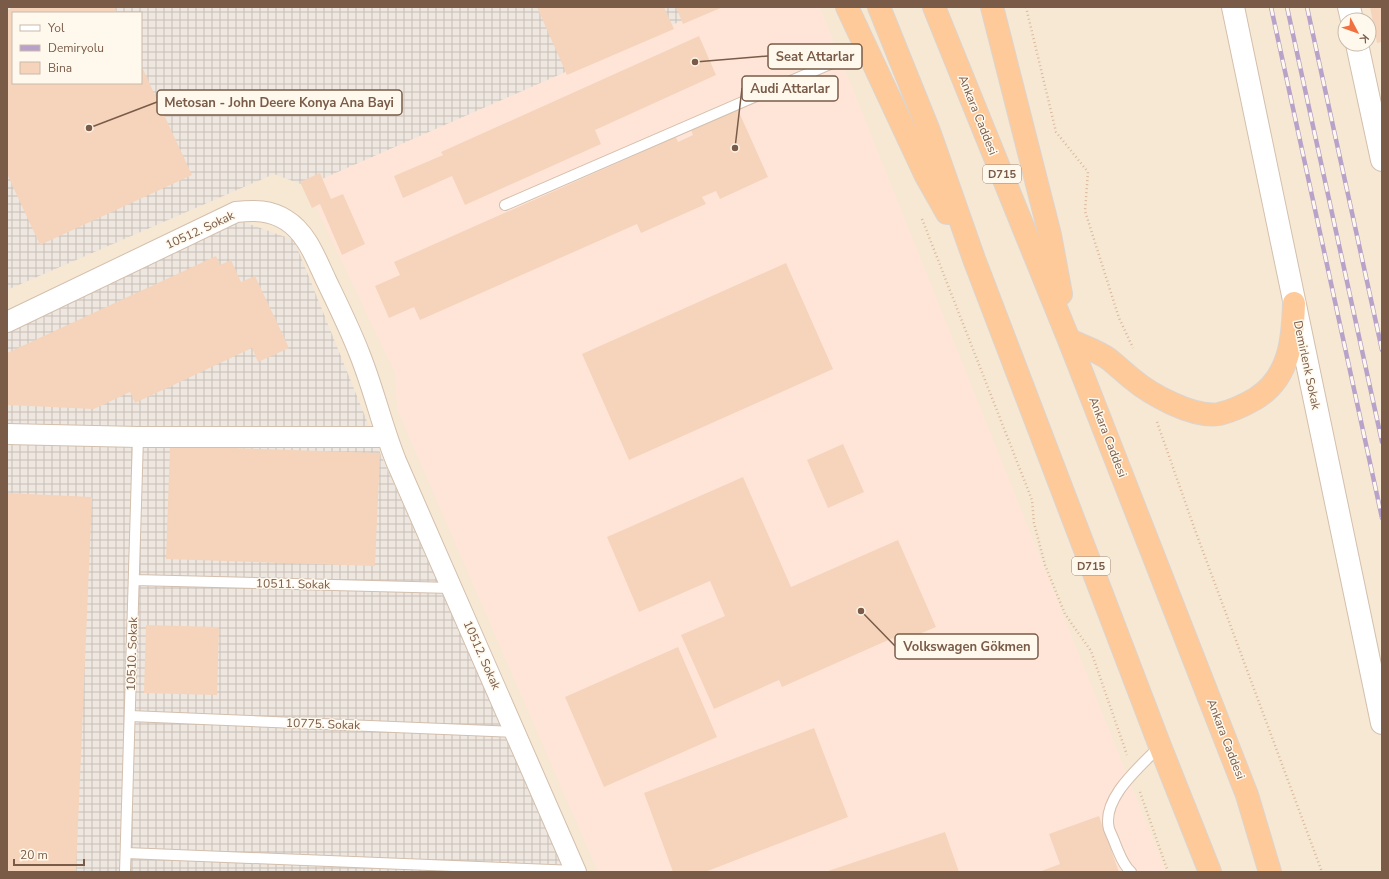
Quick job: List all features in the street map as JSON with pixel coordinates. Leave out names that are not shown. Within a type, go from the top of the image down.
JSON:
[{"type":"highway","points":[[847,7],[868,48],[926,174],[974,259]]},
{"type":"highway","name":"D715","points":[[879,7],[929,131],[974,259],[1160,746],[1210,872]]},
{"type":"highway","name":"Ankara Caddesi","points":[[934,7],[1069,340],[1247,794],[1270,872]]},
{"type":"highway","points":[[992,7],[1050,235],[1069,340],[1109,359],[1150,392],[1172,404],[1191,411],[1217,414],[1238,409],[1258,397],[1275,380],[1287,359],[1293,336],[1294,302]]},
{"type":"highway","points":[[1247,794],[1283,872]]},
{"type":"street","name":"Demirlenk Sokak","points":[[1234,7],[1382,723]]},
{"type":"street","points":[[1359,52],[1382,160]]},
{"type":"street","name":"10512. Sokak","points":[[7,322],[236,212],[257,210],[272,213],[287,220],[303,237],[314,252],[361,356],[386,437],[576,872]]},
{"type":"street","points":[[7,434],[138,437],[386,437]]},
{"type":"lane","points":[[505,205],[868,48]]},
{"type":"lane","name":"10510. Sokak","points":[[126,872],[138,437]]},
{"type":"lane","name":"10511. Sokak","points":[[134,580],[452,588]]},
{"type":"lane","name":"10775. Sokak","points":[[130,716],[516,732]]},
{"type":"lane","points":[[1131,872],[1123,862],[1109,828],[1108,814],[1112,801],[1160,746]]},
{"type":"lane","points":[[126,854],[576,872]]},
{"type":"path","points":[[1026,7],[1056,132],[1088,172],[1085,211],[1119,318],[1134,351]]},
{"type":"path","points":[[919,212],[1032,500],[1034,523],[1045,565],[1065,614],[1091,651],[1168,872]]},
{"type":"path","points":[[1150,392],[1150,400],[1193,523],[1322,872]]},
{"type":"shaded area","points":[[7,7],[1382,7],[1382,872],[7,872]]},
{"type":"shaded area","points":[[7,7],[713,7],[306,186],[274,174],[7,290]]},
{"type":"shaded area","points":[[713,7],[820,7],[1166,872],[598,872],[397,409],[395,373],[306,186]]},
{"type":"shaded area","points":[[238,220],[294,240],[377,446],[567,872],[7,872],[7,330]]},
{"type":"building","points":[[15,7],[114,7],[116,12],[12,12],[12,84],[142,84],[142,67],[192,175],[40,245],[7,174],[7,10]]},
{"type":"building","points":[[537,7],[664,7],[674,29],[567,75]]},
{"type":"building","points":[[676,7],[723,7],[683,24]]},
{"type":"building","points":[[1370,7],[1382,7],[1382,42],[1377,43],[1377,12],[1371,12]]},
{"type":"building","points":[[699,36],[716,75],[595,130],[601,144],[465,205],[452,176],[403,198],[394,176],[443,155],[441,152]]},
{"type":"building","points":[[738,110],[768,177],[720,199],[716,191],[702,197],[706,204],[641,233],[637,224],[420,320],[414,307],[389,318],[375,286],[400,275],[394,262],[676,137],[678,142],[693,135],[691,130]]},
{"type":"building","points":[[320,173],[331,199],[343,194],[365,244],[342,255],[320,204],[312,208],[300,182]]},
{"type":"building","points":[[216,256],[220,265],[231,260],[241,282],[255,276],[289,348],[258,362],[252,348],[135,403],[130,392],[94,409],[7,405],[7,353]]},
{"type":"building","points":[[786,263],[833,369],[629,460],[582,354]]},
{"type":"building","points":[[843,444],[864,492],[828,508],[807,460]]},
{"type":"building","points":[[170,446],[380,453],[375,566],[166,559]]},
{"type":"building","points":[[743,477],[791,587],[898,540],[936,627],[896,644],[893,638],[782,687],[779,680],[714,709],[681,635],[725,616],[710,581],[639,612],[607,537]]},
{"type":"building","points":[[7,493],[92,497],[76,872],[7,872]]},
{"type":"building","points":[[146,625],[219,627],[217,695],[144,693]]},
{"type":"building","points":[[678,647],[717,737],[604,787],[565,697]]},
{"type":"building","points":[[814,728],[848,817],[705,872],[673,872],[644,793]]},
{"type":"building","points":[[1099,816],[1119,872],[1039,872],[1060,864],[1049,834]]},
{"type":"building","points":[[945,832],[959,872],[825,872]]},
{"type":"railway","points":[[1271,7],[1382,518]]},
{"type":"railway","points":[[1287,7],[1382,442]]},
{"type":"railway","points":[[1307,7],[1382,350]]},
{"type":"place","name":"Seat Attarlar","points":[[695,62]]},
{"type":"place","name":"Metosan - John Deere Konya Ana Bayi","points":[[89,128]]},
{"type":"place","name":"Audi Attarlar","points":[[735,148]]},
{"type":"place","name":"Volkswagen Gökmen","points":[[861,611]]}]
